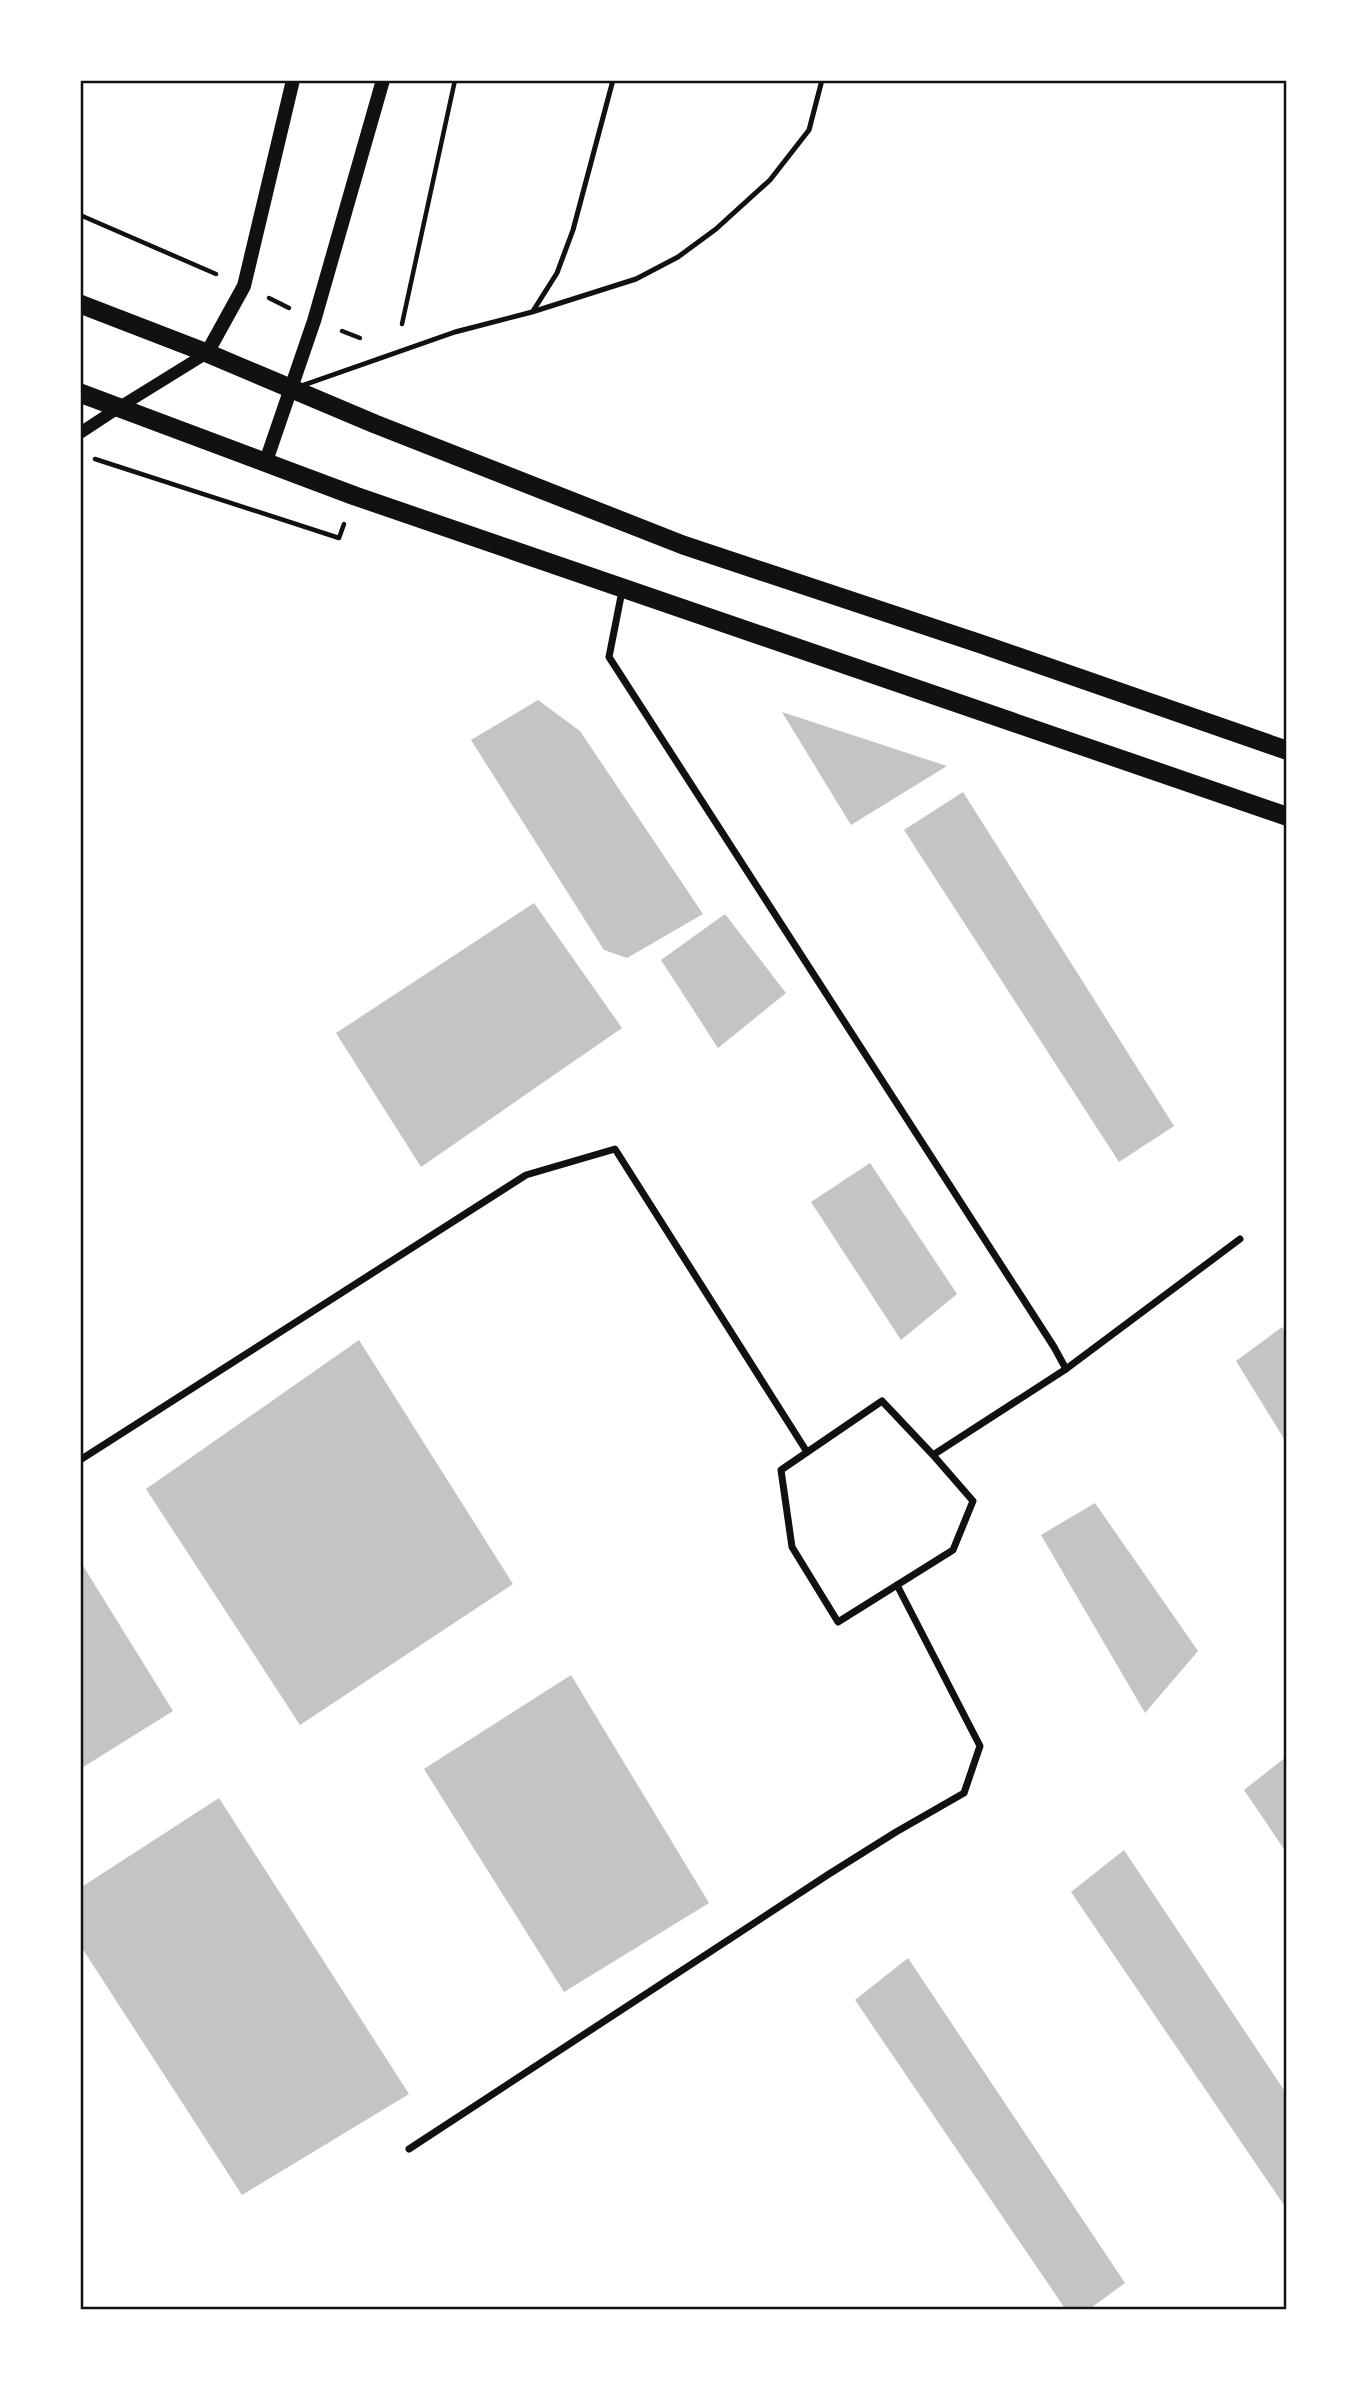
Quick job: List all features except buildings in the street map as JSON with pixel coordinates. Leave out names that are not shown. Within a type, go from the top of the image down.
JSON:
[{"type":"highway","points":[[80,304],[683,545],[981,644],[1286,750]]},
{"type":"highway","points":[[80,393],[355,496],[1286,816]]},
{"type":"main road","points":[[207,353],[244,286],[293,80]]},
{"type":"main road","points":[[265,464],[314,321],[383,80]]},
{"type":"street","points":[[80,433],[207,353]]},
{"type":"street","points":[[622,589],[609,657],[1066,1368]]},
{"type":"street","points":[[80,1460],[526,1175],[615,1149],[807,1452]]},
{"type":"street","points":[[933,1455],[1066,1368],[1240,1239]]},
{"type":"street","points":[[883,1401],[933,1455],[973,1502],[953,1550],[838,1622],[792,1547],[781,1470],[883,1401]]},
{"type":"street","points":[[409,2149],[829,1874],[964,1793],[980,1746],[897,1585]]},
{"type":"lane","points":[[532,312],[557,273],[573,230],[613,80]]},
{"type":"lane","points":[[292,390],[455,332],[532,312],[636,279],[678,257],[716,229],[770,180],[809,130],[822,80]]},
{"type":"path","points":[[397,351],[455,80]]},
{"type":"path","points":[[93,458],[339,538],[355,496]]}]
